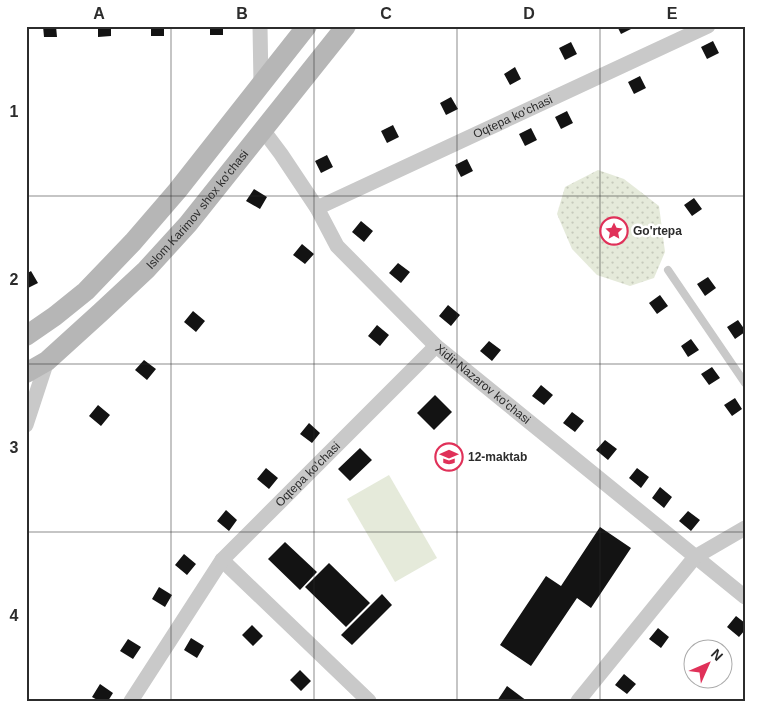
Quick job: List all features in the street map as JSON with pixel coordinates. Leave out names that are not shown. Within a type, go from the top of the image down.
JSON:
[{"type":"main road","points":[[26,336],[56,316],[86,291],[133,242],[177,191],[307,26]]},
{"type":"main road","name":"Islom Karimov shox ko'chasi","points":[[26,373],[47,361],[152,264],[188,224],[346,26]]},
{"type":"street","points":[[260,26],[261,84]]},
{"type":"street","name":"Oqtepa ko'chasi","points":[[317,208],[708,26]]},
{"type":"street","name":"Xidir Nazarov ko'chasi","points":[[263,130],[282,154],[317,208],[337,246],[436,346],[745,597]]},
{"type":"street","name":"Oqtepa ko'chasi","points":[[131,701],[222,560],[436,346]]},
{"type":"street","points":[[26,425],[47,361]]},
{"type":"street","points":[[578,701],[695,557],[745,528]]},
{"type":"street","points":[[222,560],[369,701]]},
{"type":"lane","points":[[668,270],[745,383]]},
{"type":"green space","name":"Go'rtepa","points":[[598,170],[624,179],[659,206],[665,252],[654,278],[630,286],[597,275],[572,249],[557,214],[565,187]]},
{"type":"green space","points":[[389,475],[437,558],[395,582],[347,499]]},
{"type":"building","points":[[43,26],[56,26],[57,37],[44,37]]},
{"type":"building","points":[[98,26],[111,26],[111,36],[98,37]]},
{"type":"building","points":[[151,26],[164,26],[164,36],[151,36]]},
{"type":"building","points":[[210,26],[223,26],[223,35],[210,35]]},
{"type":"building","points":[[617,26],[632,26],[633,28],[621,34]]},
{"type":"building","points":[[713,41],[719,53],[707,59],[701,47]]},
{"type":"building","points":[[571,42],[577,54],[565,60],[559,48]]},
{"type":"building","points":[[515,67],[521,79],[510,85],[504,74]]},
{"type":"building","points":[[640,76],[646,88],[634,94],[628,82]]},
{"type":"building","points":[[451,97],[458,109],[446,115],[440,103]]},
{"type":"building","points":[[567,111],[573,123],[561,129],[555,117]]},
{"type":"building","points":[[393,125],[399,137],[387,143],[381,131]]},
{"type":"building","points":[[531,128],[537,140],[525,146],[519,134]]},
{"type":"building","points":[[327,155],[333,167],[321,173],[315,161]]},
{"type":"building","points":[[467,159],[473,171],[461,177],[455,165]]},
{"type":"building","points":[[254,189],[267,197],[260,209],[246,201]]},
{"type":"building","points":[[694,198],[702,209],[692,216],[684,205]]},
{"type":"building","points":[[361,221],[373,231],[364,242],[352,232]]},
{"type":"building","points":[[302,244],[314,254],[305,264],[293,255]]},
{"type":"building","points":[[398,263],[410,272],[401,283],[389,273]]},
{"type":"building","points":[[31,271],[38,283],[26,289],[26,274]]},
{"type":"building","points":[[708,277],[716,288],[705,296],[697,284]]},
{"type":"building","points":[[660,295],[668,306],[657,314],[649,303]]},
{"type":"building","points":[[448,305],[460,315],[451,326],[439,316]]},
{"type":"building","points":[[193,311],[205,321],[196,332],[184,322]]},
{"type":"building","points":[[738,320],[745,332],[735,339],[727,327]]},
{"type":"building","points":[[377,325],[389,335],[380,346],[368,336]]},
{"type":"building","points":[[691,339],[699,350],[688,357],[681,346]]},
{"type":"building","points":[[489,341],[501,350],[492,361],[480,351]]},
{"type":"building","points":[[144,360],[156,369],[147,380],[135,370]]},
{"type":"building","points":[[712,367],[720,378],[709,385],[701,374]]},
{"type":"building","points":[[541,385],[553,395],[544,405],[532,396]]},
{"type":"building","points":[[435,395],[452,412],[434,430],[417,413]]},
{"type":"building","points":[[735,398],[742,409],[732,416],[724,405]]},
{"type":"building","points":[[98,405],[110,415],[101,426],[89,416]]},
{"type":"building","points":[[572,412],[584,421],[575,432],[563,423]]},
{"type":"building","points":[[309,423],[320,433],[312,443],[300,434]]},
{"type":"building","points":[[605,440],[617,449],[608,460],[596,450]]},
{"type":"building","points":[[360,448],[372,460],[350,481],[338,469]]},
{"type":"building","points":[[266,468],[278,478],[269,489],[257,479]]},
{"type":"building","points":[[637,468],[649,477],[641,488],[629,478]]},
{"type":"building","points":[[660,487],[672,497],[664,508],[652,498]]},
{"type":"building","points":[[226,510],[237,520],[229,531],[217,521]]},
{"type":"building","points":[[688,511],[700,520],[691,531],[679,521]]},
{"type":"building","points":[[600,527],[631,548],[591,608],[577,598],[531,666],[500,645],[546,576],[561,586]]},
{"type":"building","points":[[285,542],[317,572],[300,590],[268,559]]},
{"type":"building","points":[[184,554],[196,564],[187,575],[175,565]]},
{"type":"building","points":[[329,563],[370,603],[346,627],[305,587]]},
{"type":"building","points":[[159,587],[172,595],[165,607],[152,599]]},
{"type":"building","points":[[382,594],[392,605],[352,645],[341,635]]},
{"type":"building","points":[[736,616],[745,623],[745,630],[739,637],[727,627]]},
{"type":"building","points":[[252,625],[263,636],[253,646],[242,635]]},
{"type":"building","points":[[658,628],[669,637],[661,648],[649,639]]},
{"type":"building","points":[[191,638],[204,646],[197,658],[184,650]]},
{"type":"building","points":[[128,639],[141,647],[133,659],[120,651]]},
{"type":"building","points":[[300,670],[311,681],[301,691],[290,680]]},
{"type":"building","points":[[624,674],[636,684],[627,694],[615,685]]},
{"type":"building","points":[[100,684],[113,693],[108,701],[99,701],[92,697]]},
{"type":"building","points":[[507,686],[527,701],[497,701]]},
{"type":"place","name":"Go'rtepa","points":[[614,231]]},
{"type":"place","name":"12-maktab","points":[[449,457]]}]
